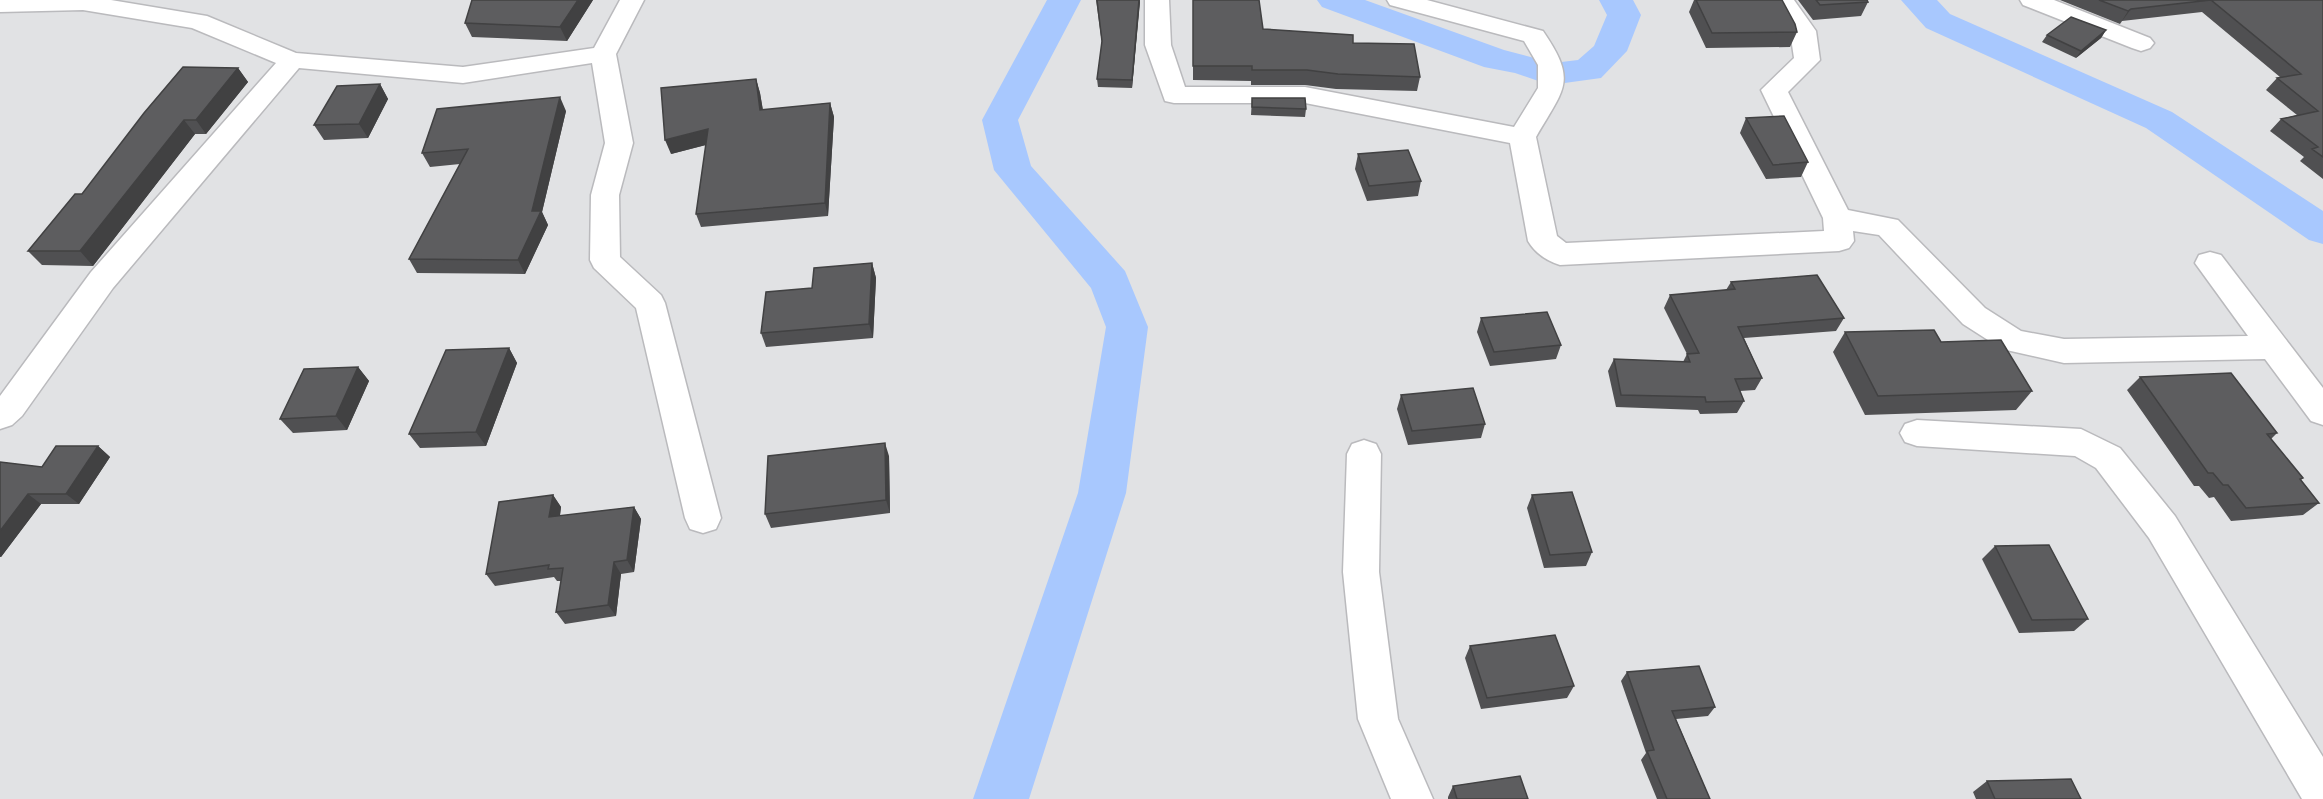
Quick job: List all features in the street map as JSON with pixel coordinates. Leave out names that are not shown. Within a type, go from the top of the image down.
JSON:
[{"type":"street","points":[[632,0],[603,54],[619,143],[605,195],[605,260],[650,303],[703,518]]},
{"type":"street","points":[[1157,0],[1158,45],[1174,95],[1305,95],[1522,137]]},
{"type":"street","points":[[1398,0],[1534,36],[1551,76],[1522,137],[1543,241],[1560,254],[1839,241],[1838,218],[1774,90],[1807,60],[1803,31],[1782,0]]},
{"type":"street","points":[[2032,0],[2140,43]]},
{"type":"street","points":[[0,5],[83,3],[198,21],[292,60],[463,75],[603,54]]},
{"type":"street","points":[[0,416],[10,407],[102,280],[292,60]]},
{"type":"street","points":[[1838,218],[1888,227],[1974,316],[2013,341],[2064,351],[2274,347]]},
{"type":"street","points":[[2210,263],[2323,412]]},
{"type":"street","points":[[1917,433],[2081,442],[2108,458],[2162,527],[2323,795]]},
{"type":"street","points":[[1364,454],[1361,572],[1378,720],[1412,799]]},
{"type":"building","points":[[472,0],[578,0],[560,27],[465,23]]},
{"type":"building","points":[[1097,0],[1139,0],[1132,80],[1097,79],[1102,41]]},
{"type":"building","points":[[1193,0],[1259,0],[1263,29],[1353,35],[1353,43],[1414,44],[1420,77],[1338,74],[1307,70],[1252,70],[1252,66],[1193,66]]},
{"type":"building","points":[[1696,0],[1782,0],[1797,32],[1712,33]]},
{"type":"building","points":[[1816,0],[1867,0],[1868,2],[1820,5]]},
{"type":"building","points":[[2099,0],[2211,0],[2128,11]]},
{"type":"building","points":[[2211,0],[2323,0],[2323,157],[2312,149],[2318,147],[2281,119],[2318,111],[2277,78],[2301,74]]},
{"type":"building","points":[[2071,17],[2106,30],[2081,51],[2047,35]]},
{"type":"building","points":[[183,67],[238,68],[196,120],[184,120],[80,251],[28,251],[75,194],[82,194],[144,113]]},
{"type":"building","points":[[756,79],[760,110],[830,103],[825,203],[696,214],[708,129],[665,140],[661,88]]},
{"type":"building","points":[[380,84],[359,124],[314,125],[337,86]]},
{"type":"building","points":[[560,97],[532,211],[541,211],[518,260],[409,259],[468,149],[422,153],[437,109]]},
{"type":"building","points":[[1252,98],[1305,98],[1306,109],[1252,107]]},
{"type":"building","points":[[1784,116],[1808,162],[1773,165],[1746,118]]},
{"type":"building","points":[[1408,150],[1421,181],[1369,186],[1358,154]]},
{"type":"building","points":[[872,263],[869,324],[761,333],[766,292],[812,288],[814,268]]},
{"type":"building","points":[[1817,275],[1844,318],[1738,327],[1762,378],[1735,379],[1744,401],[1706,402],[1705,397],[1621,395],[1614,359],[1690,362],[1687,354],[1699,353],[1670,295],[1735,289],[1731,282]]},
{"type":"building","points":[[1547,312],[1561,345],[1494,352],[1481,318]]},
{"type":"building","points":[[1934,330],[1941,342],[2001,340],[2032,391],[1878,396],[1845,332]]},
{"type":"building","points":[[509,348],[476,432],[409,434],[446,350]]},
{"type":"building","points":[[358,367],[336,416],[280,419],[304,369]]},
{"type":"building","points":[[2231,373],[2277,433],[2267,434],[2303,478],[2300,479],[2319,503],[2246,508],[2228,485],[2223,485],[2213,473],[2208,473],[2140,377]]},
{"type":"building","points":[[1473,388],[1485,424],[1412,431],[1401,395]]},
{"type":"building","points":[[885,443],[886,500],[765,514],[768,456]]},
{"type":"building","points":[[56,446],[98,446],[66,494],[28,494],[0,531],[0,462],[42,467]]},
{"type":"building","points":[[1572,492],[1592,552],[1550,555],[1532,495]]},
{"type":"building","points":[[553,495],[549,517],[634,507],[627,560],[614,562],[608,605],[556,612],[563,568],[548,569],[549,565],[486,574],[499,502]]},
{"type":"building","points":[[2049,545],[2088,619],[2032,620],[1995,546]]},
{"type":"building","points":[[1555,635],[1574,686],[1487,698],[1470,646]]},
{"type":"building","points":[[1699,666],[1715,707],[1672,711],[1710,799],[1667,799],[1647,751],[1654,750],[1627,672]]},
{"type":"building","points":[[1520,776],[1528,799],[1457,799],[1453,786]]},
{"type":"building","points":[[2071,779],[2081,799],[1995,799],[1987,781]]},
{"type":"waterway","points":[[1001,799],[1102,493],[1127,327],[1110,282],[1013,170],[1000,120],[1064,0]]},
{"type":"waterway","points":[[1334,0],[1496,59],[1523,64],[1550,74],[1588,70],[1610,51],[1624,15],[1616,0]]},
{"type":"waterway","points":[[1918,0],[1938,21],[2159,120],[2323,230]]}]
